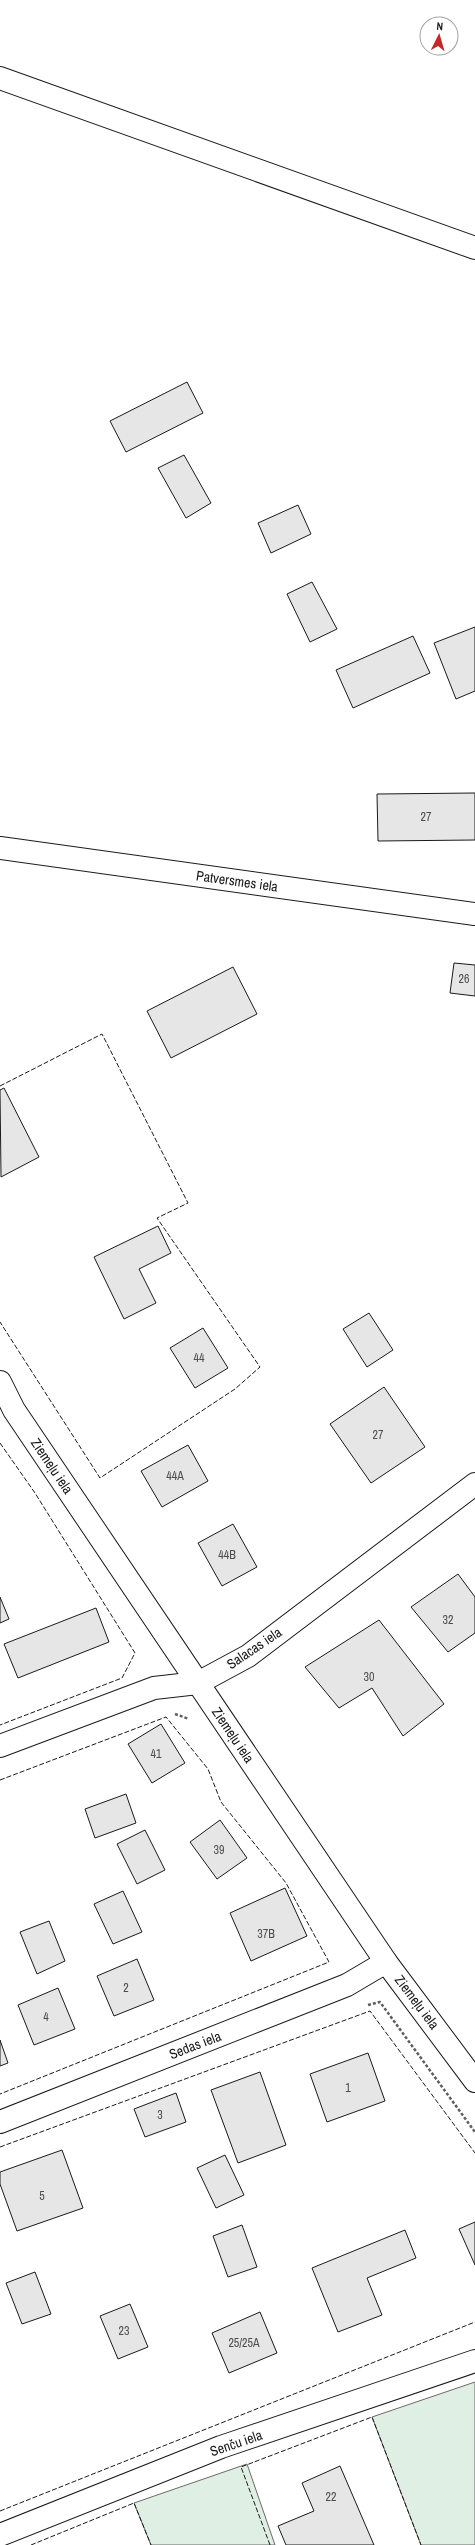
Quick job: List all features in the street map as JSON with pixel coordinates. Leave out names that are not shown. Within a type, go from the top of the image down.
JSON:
[{"type":"main road","points":[[0,78],[475,248]]},
{"type":"main road","name":"Patversmes iela","points":[[0,848],[475,914]]},
{"type":"main road","name":"Ziemeļu iela","points":[[0,1382],[14,1410],[386,1962],[475,2081]]},
{"type":"main road","name":"Salacas iela","points":[[0,1746],[154,1688],[198,1683],[248,1656],[475,1484]]},
{"type":"main road","name":"Sedas iela","points":[[0,2122],[347,1985],[386,1962]]},
{"type":"main road","name":"Senču iela","points":[[0,2535],[221,2447],[475,2361]]},
{"type":"path","points":[[361,2007],[380,2002],[475,2132]]},
{"type":"green space","points":[[475,2382],[475,2545],[421,2545],[372,2417]]},
{"type":"green space","points":[[247,2464],[275,2545],[151,2545],[134,2503]]},
{"type":"building","points":[[187,382],[203,413],[126,452],[110,421]]},
{"type":"building","points":[[184,455],[211,503],[186,518],[158,468]]},
{"type":"building","points":[[298,505],[311,534],[271,553],[258,523]]},
{"type":"building","points":[[312,582],[337,629],[310,642],[287,594]]},
{"type":"building","points":[[475,627],[475,691],[456,699],[434,643]]},
{"type":"building","points":[[413,636],[430,673],[353,708],[336,670]]},
{"type":"building","points":[[475,793],[475,840],[378,841],[377,794]]},
{"type":"building","points":[[454,963],[475,965],[475,996],[450,993]]},
{"type":"building","points":[[233,967],[257,1014],[171,1058],[147,1011]]},
{"type":"building","points":[[4,1088],[39,1157],[1,1177],[0,1090]]},
{"type":"building","points":[[158,1226],[171,1253],[139,1269],[156,1303],[124,1319],[94,1257]]},
{"type":"building","points":[[369,1313],[393,1350],[367,1367],[343,1329]]},
{"type":"building","points":[[203,1328],[228,1368],[195,1388],[170,1348]]},
{"type":"building","points":[[384,1387],[425,1447],[371,1483],[330,1424]]},
{"type":"building","points":[[188,1445],[208,1481],[162,1507],[141,1471]]},
{"type":"building","points":[[233,1524],[257,1567],[222,1586],[198,1543]]},
{"type":"building","points":[[458,1574],[475,1597],[475,1633],[448,1652],[411,1607]]},
{"type":"building","points":[[0,1597],[9,1619],[0,1623]]},
{"type":"building","points":[[96,1608],[109,1642],[18,1678],[4,1644]]},
{"type":"building","points":[[379,1620],[444,1704],[403,1736],[372,1688],[339,1708],[305,1667]]},
{"type":"building","points":[[161,1724],[185,1763],[152,1783],[128,1744]]},
{"type":"building","points":[[126,1794],[136,1823],[95,1838],[85,1809]]},
{"type":"building","points":[[220,1820],[247,1858],[217,1879],[190,1842]]},
{"type":"building","points":[[145,1830],[165,1870],[137,1884],[117,1844]]},
{"type":"building","points":[[285,1888],[307,1936],[251,1961],[230,1913]]},
{"type":"building","points":[[123,1891],[142,1932],[113,1944],[94,1904]]},
{"type":"building","points":[[49,1921],[65,1961],[37,1974],[20,1932]]},
{"type":"building","points":[[137,1959],[154,2000],[114,2016],[97,1976]]},
{"type":"building","points":[[58,1988],[75,2029],[34,2045],[18,2005]]},
{"type":"building","points":[[0,2040],[8,2063],[0,2066]]},
{"type":"building","points":[[368,2053],[385,2101],[327,2122],[310,2074]]},
{"type":"building","points":[[260,2072],[286,2145],[238,2163],[211,2090]]},
{"type":"building","points":[[176,2093],[186,2122],[145,2137],[134,2109]]},
{"type":"building","points":[[62,2150],[83,2208],[17,2231],[0,2184],[0,2172]]},
{"type":"building","points":[[225,2155],[244,2195],[216,2208],[197,2168]]},
{"type":"building","points":[[475,2222],[475,2265],[459,2229]]},
{"type":"building","points":[[242,2225],[257,2267],[228,2277],[213,2236]]},
{"type":"building","points":[[405,2230],[416,2258],[367,2278],[382,2315],[338,2332],[312,2268]]},
{"type":"building","points":[[35,2272],[51,2314],[22,2324],[6,2283]]},
{"type":"building","points":[[130,2304],[148,2347],[118,2359],[100,2316]]},
{"type":"building","points":[[260,2312],[277,2353],[229,2373],[212,2333]]},
{"type":"building","points":[[340,2466],[374,2545],[286,2545],[278,2526],[314,2511],[302,2483]]},
{"type":"fence","points":[[0,1086],[102,1034],[188,1203],[157,1218],[260,1367],[235,1389],[100,1478],[0,1322]]},
{"type":"fence","points":[[0,1443],[35,1493],[135,1653],[122,1678],[0,1725]]},
{"type":"fence","points":[[0,1780],[166,1717],[208,1769],[221,1802],[286,1883],[329,1962],[0,2094]]},
{"type":"fence","points":[[0,2147],[370,2011],[475,2153]]},
{"type":"fence","points":[[0,2511],[475,2322]]},
{"type":"fence","points":[[270,2545],[241,2467],[372,2417],[421,2545]]},
{"type":"fence","points":[[31,2545],[134,2503],[151,2545]]}]
